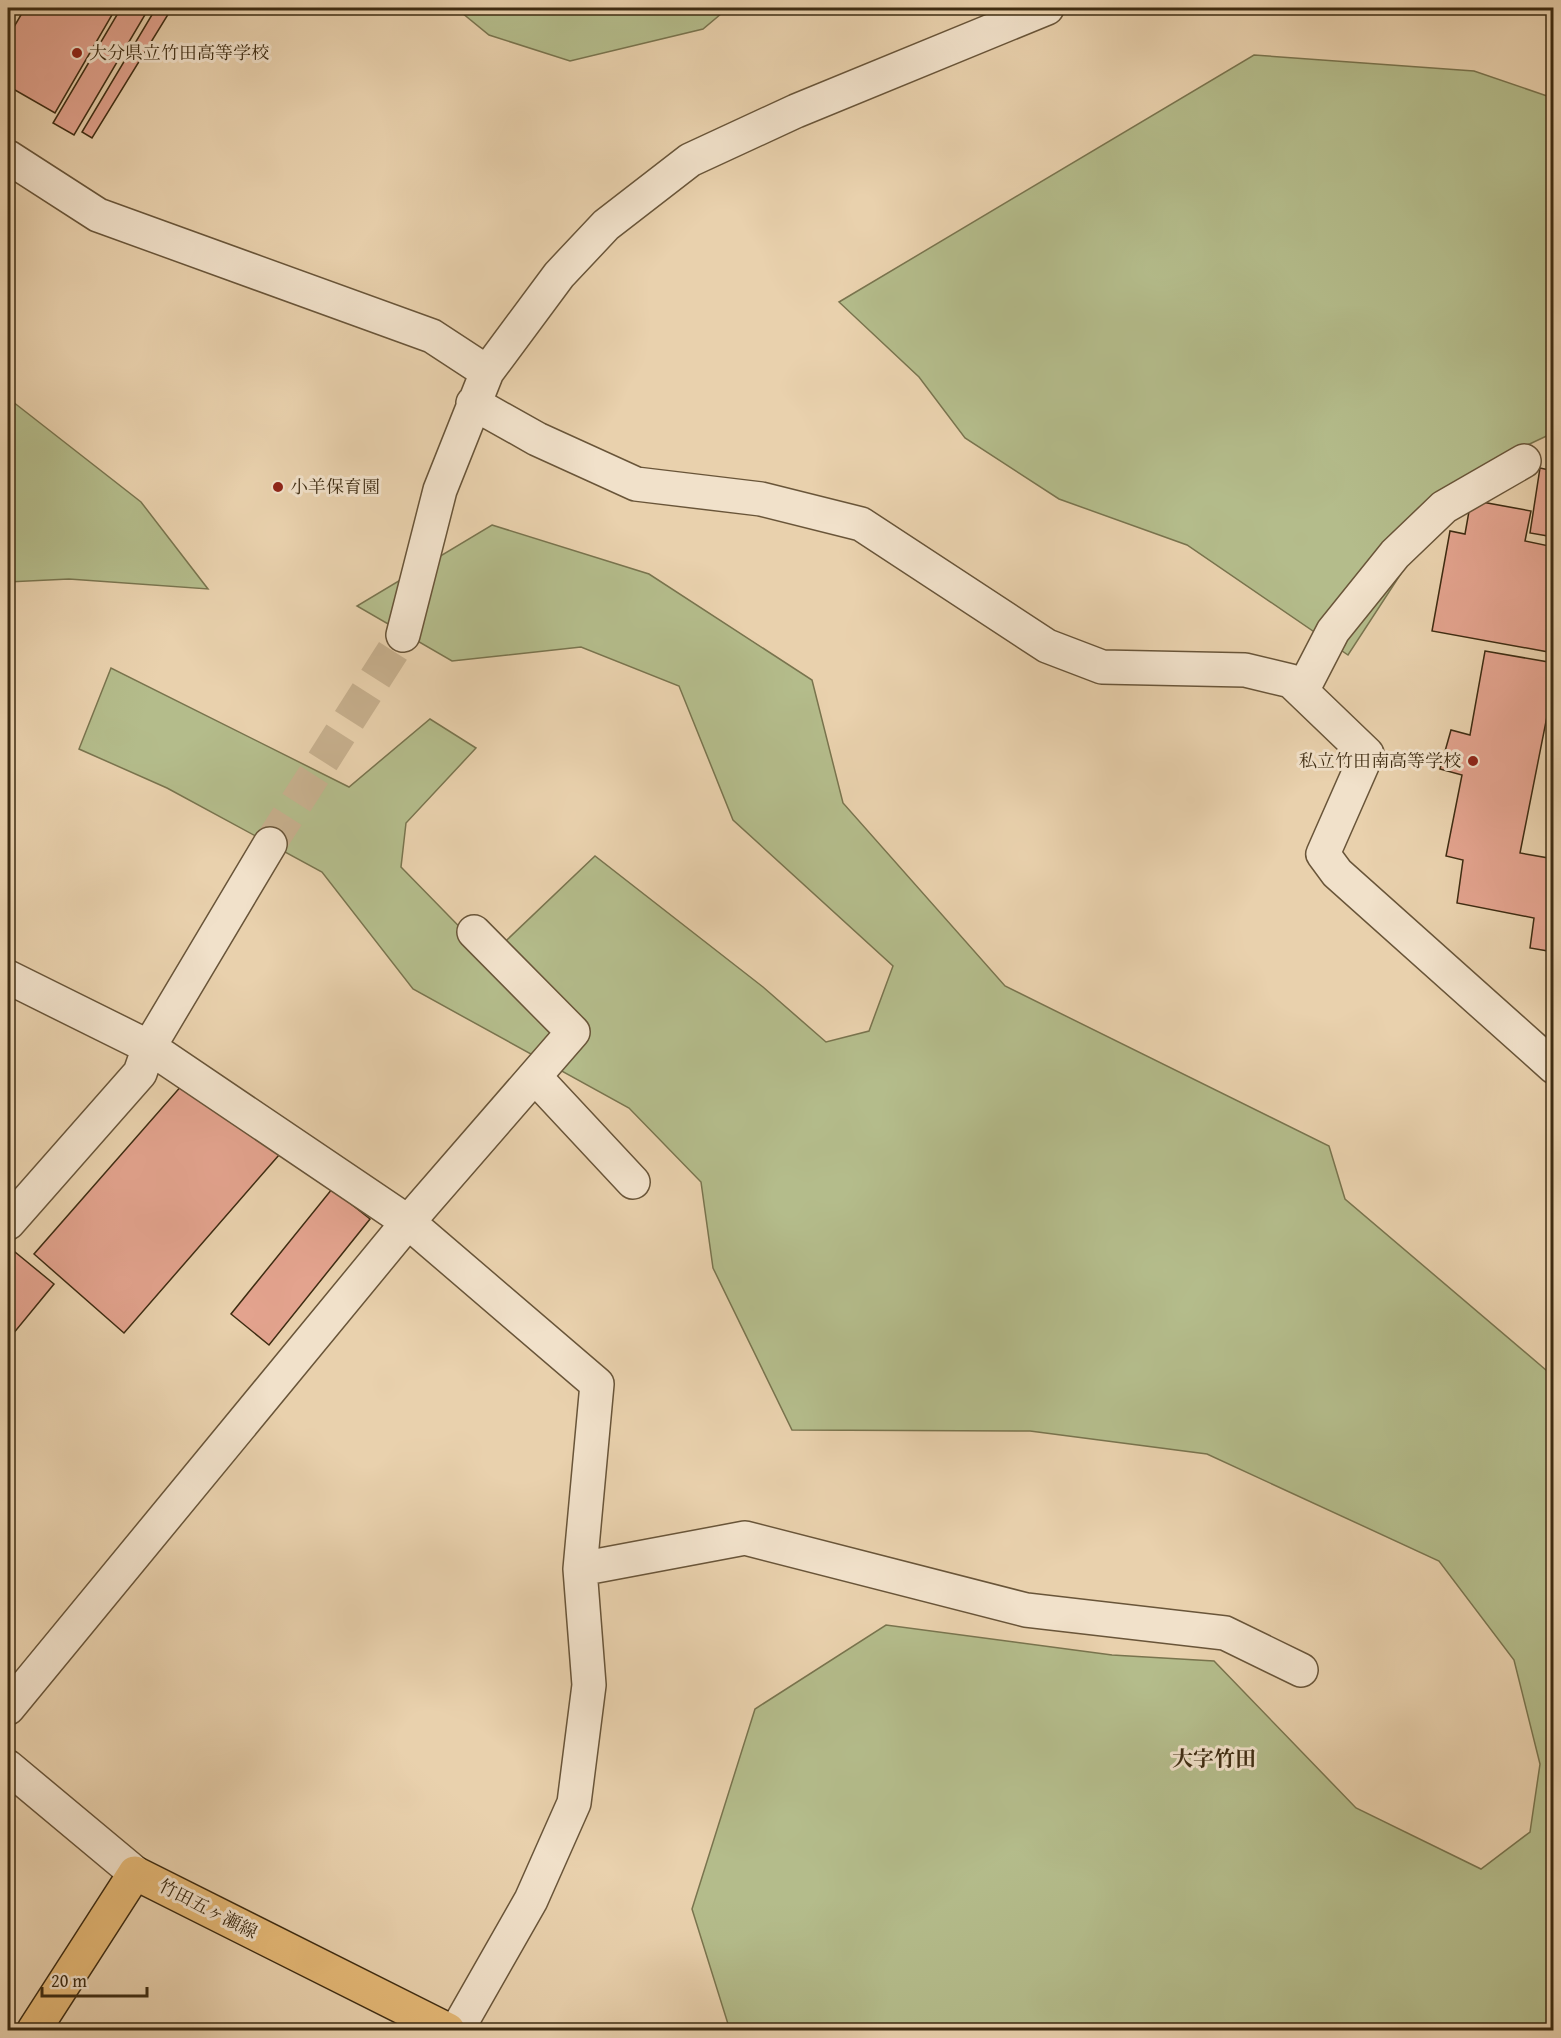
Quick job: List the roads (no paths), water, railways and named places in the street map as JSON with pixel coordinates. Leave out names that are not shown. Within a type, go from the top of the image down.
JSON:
[{"type":"main road","points":[[34,2031],[135,1873]]},
{"type":"main road","name":"竹田五ヶ瀬線","points":[[135,1873],[448,2031]]},
{"type":"street","points":[[403,635],[440,490],[487,372],[560,275],[606,225],[690,160],[796,111],[1047,8]]},
{"type":"street","points":[[8,158],[98,215],[432,336],[487,372]]},
{"type":"street","points":[[473,404],[537,439],[636,484],[762,499],[861,524],[1047,646],[1102,667],[1245,670],[1291,681],[1367,754],[1323,854],[1337,873],[1554,1067]]},
{"type":"street","points":[[1302,691],[1333,631],[1395,554],[1444,507],[1524,462]]},
{"type":"street","points":[[8,1223],[140,1073],[149,1047],[270,844]]},
{"type":"street","points":[[8,1708],[408,1222],[573,1032],[474,932]]},
{"type":"street","points":[[8,976],[149,1047],[408,1222],[597,1384],[580,1569],[589,1685],[574,1803],[531,1900],[457,2031]]},
{"type":"street","points":[[535,1077],[633,1182]]},
{"type":"street","points":[[580,1569],[745,1538],[1026,1610],[1225,1633],[1301,1670]]},
{"type":"street","points":[[8,1767],[135,1873]]},
{"type":"tunnel","points":[[270,844],[403,635]]},
{"type":"place","name":"大分県立竹田高等学校","points":[[77,53]]},
{"type":"place","name":"小羊保育園","points":[[278,487]]},
{"type":"place","name":"私立竹田南高等学校","points":[[1473,761]]},
{"type":"district","name":"大字竹田","points":[[1214,1759]]}]
